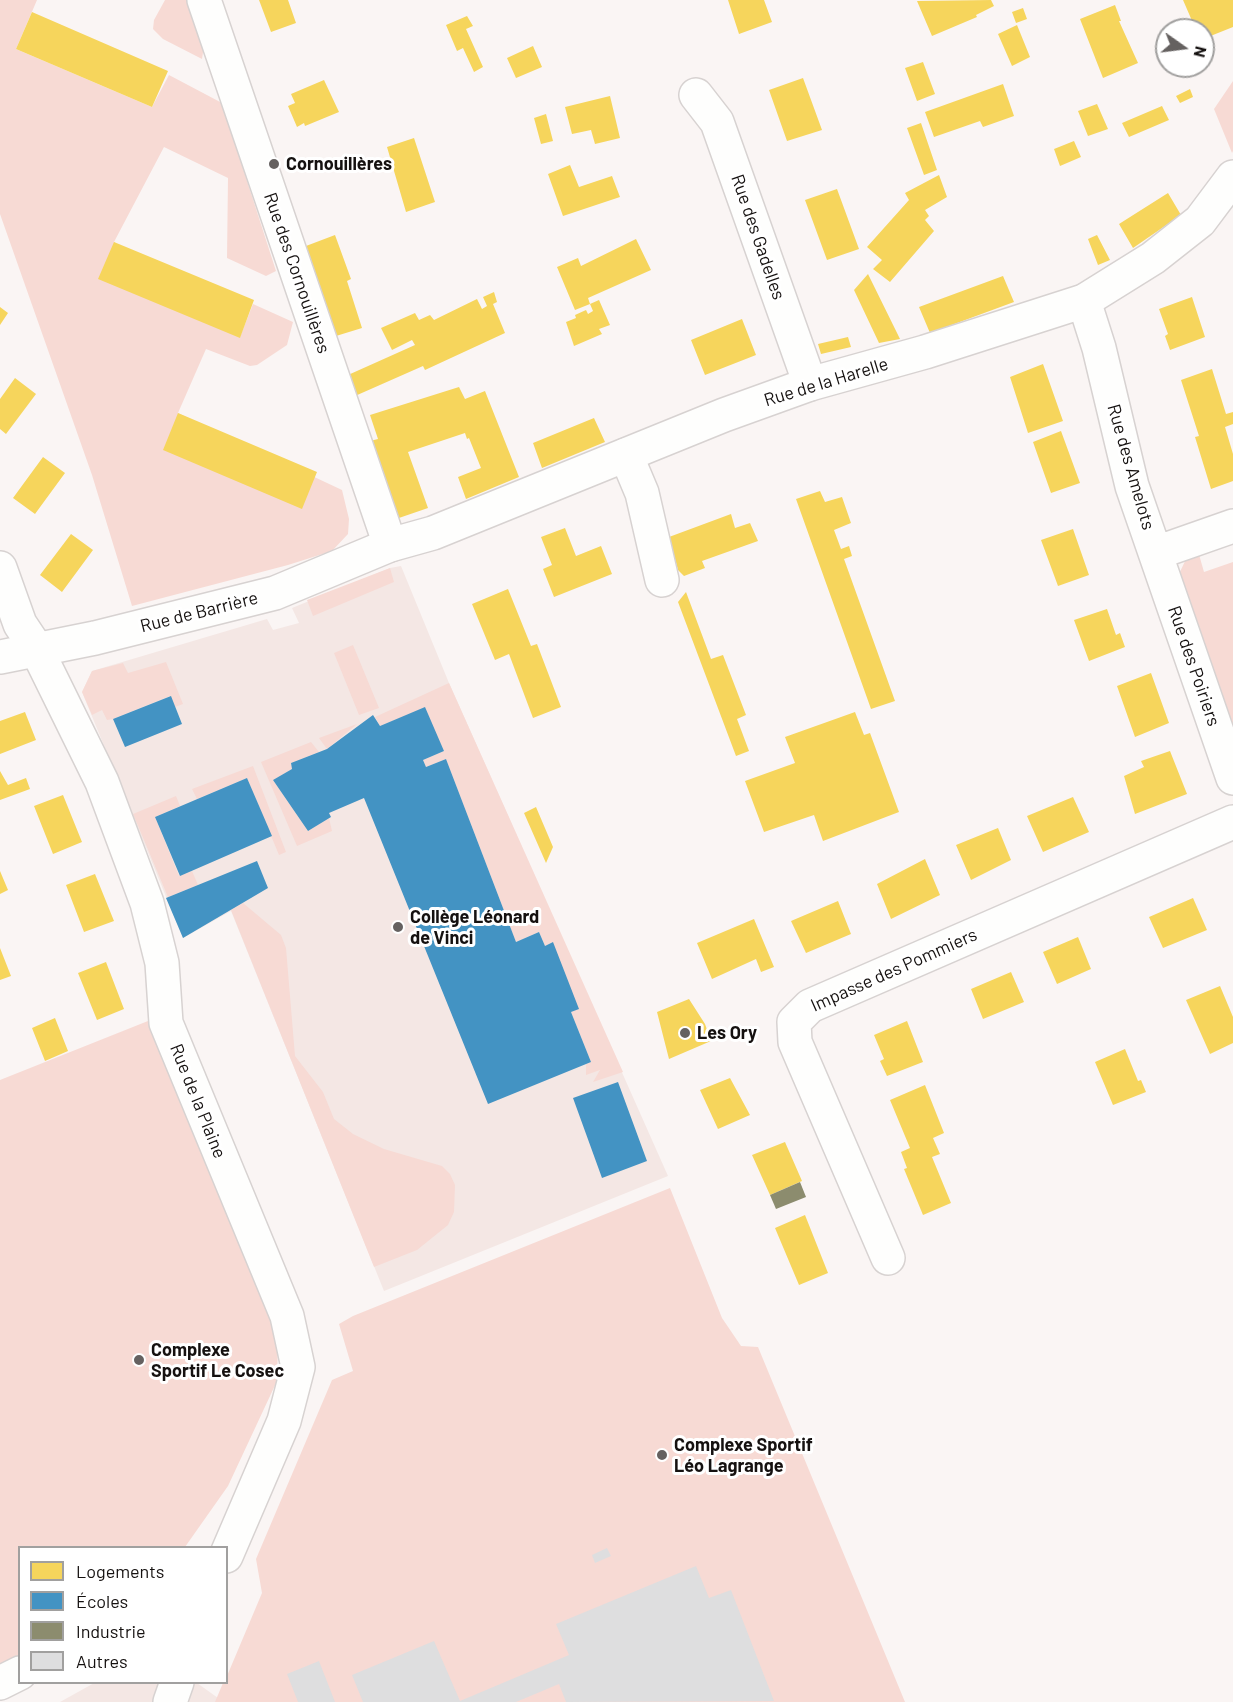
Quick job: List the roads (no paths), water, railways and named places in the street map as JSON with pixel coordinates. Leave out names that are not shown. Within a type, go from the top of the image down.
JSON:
[{"type":"street","name":"Rue des Cornouillères","points":[[204,0],[390,545]]},
{"type":"street","name":"Rue des Gadelles","points":[[696,95],[717,122],[810,384]]},
{"type":"street","name":"Rue de la Harelle","points":[[390,545],[433,533],[810,384],[925,352],[1084,301],[1153,258],[1200,221],[1233,177]]},
{"type":"street","name":"Rue des Amelots","points":[[1084,301],[1100,348],[1132,486],[1156,553],[1233,526]]},
{"type":"street","points":[[626,455],[642,493],[662,580]]},
{"type":"street","name":"Rue de Barrière","points":[[0,657],[95,638],[275,593],[390,545]]},
{"type":"street","name":"Rue des Poiriers","points":[[1156,553],[1233,778]]},
{"type":"street","name":"Rue de la Plaine","points":[[0,568],[20,624],[36,648],[102,782],[147,903],[162,963],[166,1023],[287,1316],[298,1367],[284,1421],[228,1553]]},
{"type":"street","name":"Impasse des Pommiers","points":[[888,1258],[795,1042],[794,1022],[810,1006],[1233,822]]},
{"type":"street","points":[[0,1683],[18,1674]]},
{"type":"street","points":[[170,1702],[177,1684]]},
{"type":"place","name":"Cornouillères","points":[[274,164]]},
{"type":"place","name":"Collège Léonard de Vinci","points":[[398,927]]},
{"type":"place","name":"Les Ory","points":[[685,1033]]},
{"type":"place","name":"Complexe Sportif Le Cosec","points":[[139,1360]]},
{"type":"place","name":"Complexe Sportif Léo Lagrange","points":[[662,1455]]}]
